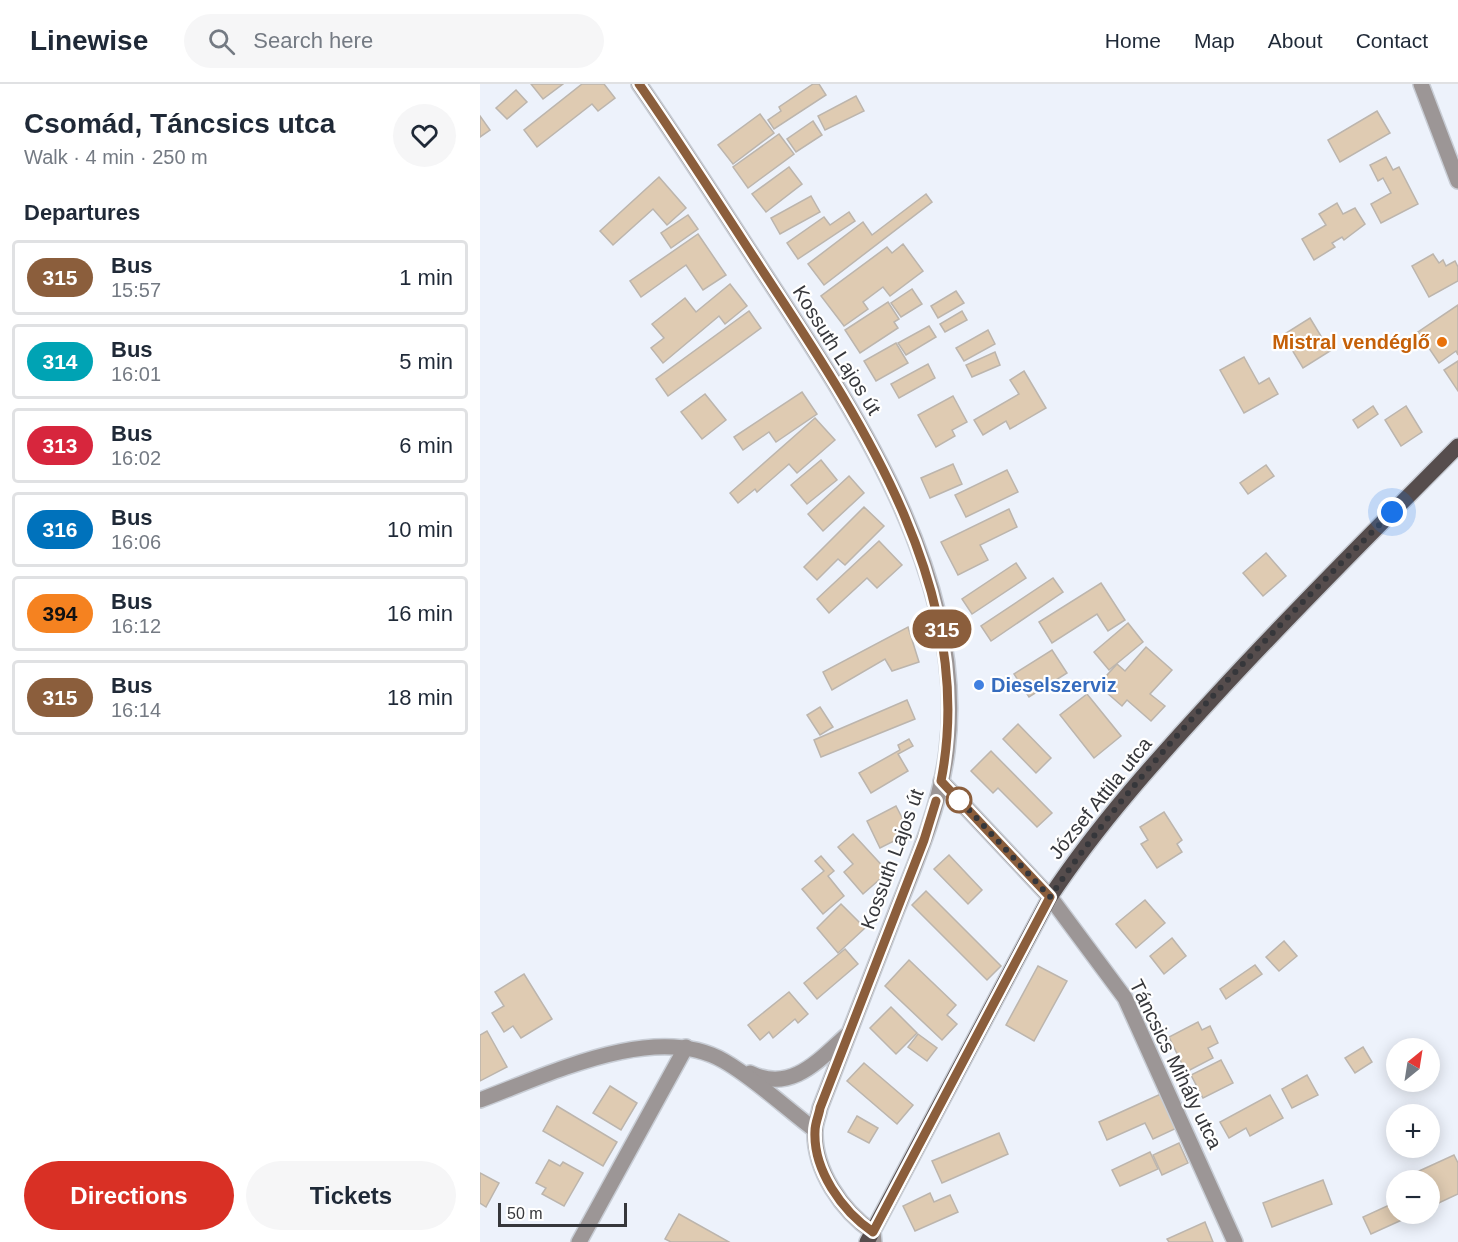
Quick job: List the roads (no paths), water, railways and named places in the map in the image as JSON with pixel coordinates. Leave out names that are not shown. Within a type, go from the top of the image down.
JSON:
[{"type":"main road","name":"József Attila utca","points":[[871,1239],[1050,897],[1079,853],[1145,772],[1294,611],[1458,446]]},
{"type":"street","name":"Kossuth Lajos út","points":[[639,84],[822,361],[857,418],[893,492],[925,568],[942,629],[950,693],[947,751],[941,781],[924,840],[820,1108],[815,1130],[825,1177],[845,1207],[871,1239]]},
{"type":"street","points":[[1421,84],[1458,181]]},
{"type":"street","name":"Táncsics Mihály utca","points":[[941,781],[1050,897],[1125,998],[1235,1242]]},
{"type":"street","points":[[480,1100],[574,1066],[650,1046],[686,1047],[724,1060],[765,1080],[791,1078],[817,1063],[849,1033]]},
{"type":"street","points":[[579,1242],[686,1047]]},
{"type":"street","points":[[724,1060],[815,1130]]},
{"type":"place","name":"Mistral vendéglő","points":[[1442,342]]},
{"type":"place","name":"Dieselszerviz","points":[[979,685]]}]
